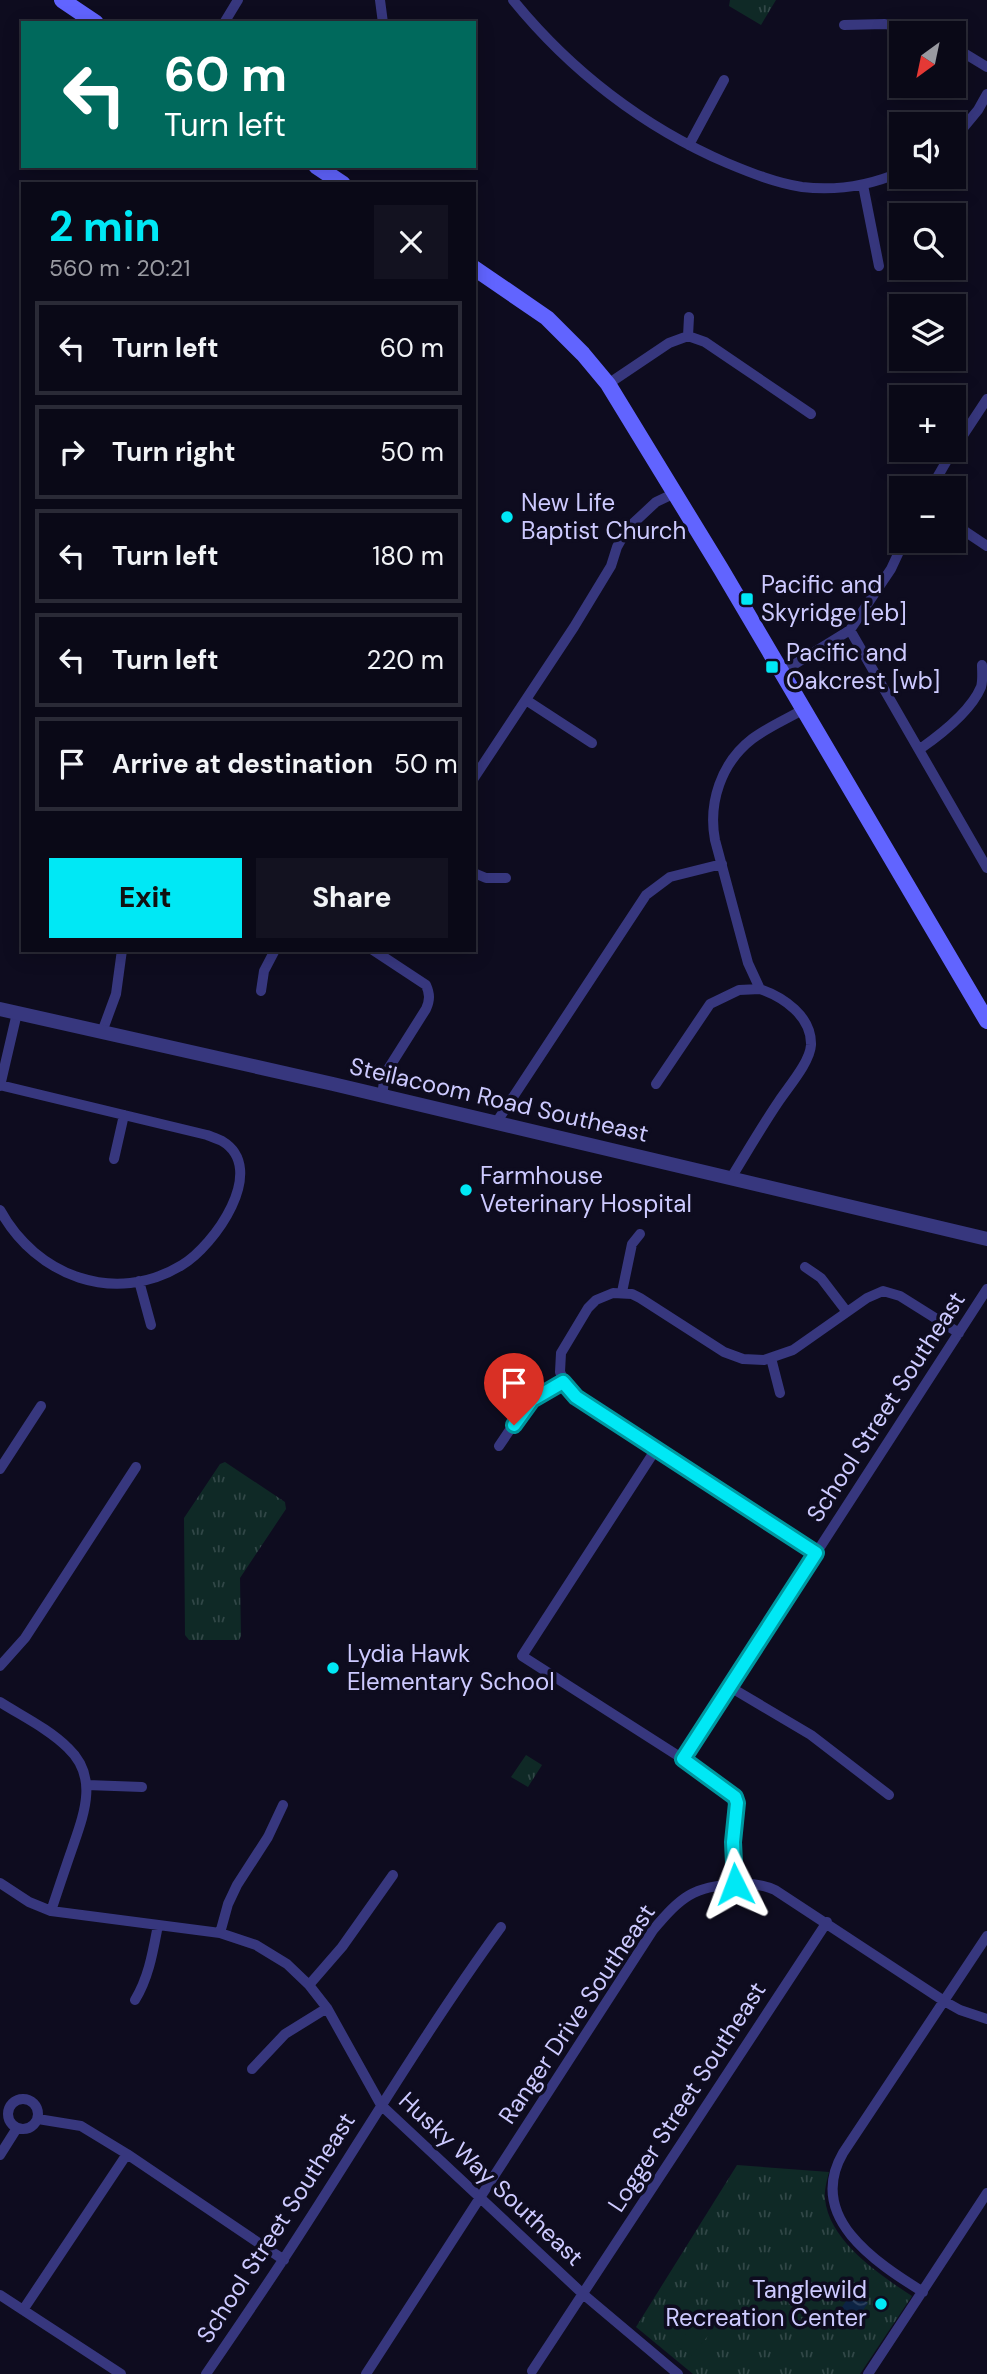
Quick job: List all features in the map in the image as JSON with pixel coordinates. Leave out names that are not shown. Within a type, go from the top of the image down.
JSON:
[{"type":"main road","points":[[62,0],[93,21]]},
{"type":"main road","points":[[319,168],[340,182]]},
{"type":"main road","points":[[476,269],[547,318],[608,384],[782,672],[987,1021]]},
{"type":"street","points":[[225,21],[238,0]]},
{"type":"street","points":[[380,0],[383,21]]},
{"type":"street","points":[[513,0],[562,53],[609,94],[689,145],[745,171],[803,187],[863,185],[889,178]]},
{"type":"street","points":[[844,25],[889,25]]},
{"type":"street","points":[[966,54],[987,66]]},
{"type":"street","points":[[689,145],[724,80]]},
{"type":"street","points":[[966,124],[987,94]]},
{"type":"street","points":[[863,185],[879,266]]},
{"type":"street","points":[[688,336],[689,317]]},
{"type":"street","points":[[608,384],[669,343],[688,336],[705,342],[811,414]]},
{"type":"street","points":[[966,431],[987,399]]},
{"type":"street","points":[[476,775],[611,566],[617,547],[628,529],[656,502],[675,493]]},
{"type":"street","points":[[966,532],[987,546]]},
{"type":"street","points":[[782,672],[849,630],[891,569],[898,553]]},
{"type":"street","points":[[849,630],[987,868]]},
{"type":"street","points":[[920,749],[946,730],[984,686],[982,665]]},
{"type":"street","points":[[526,700],[592,743]]},
{"type":"street","points":[[760,989],[748,964],[715,840],[712,813],[721,781],[749,742],[804,709]]},
{"type":"street","points":[[496,1124],[646,895],[670,877],[722,864]]},
{"type":"street","points":[[476,874],[485,878],[506,878]]},
{"type":"street","points":[[102,1032],[116,994],[122,952]]},
{"type":"street","points":[[261,991],[264,971],[274,952]]},
{"type":"street","points":[[376,952],[426,985],[430,1001],[385,1074],[382,1097]]},
{"type":"street","points":[[656,1084],[710,1004],[739,990],[760,989],[790,1004],[809,1032],[811,1047],[798,1074],[731,1178]]},
{"type":"street","name":"Steilacoom Road Southeast","points":[[0,1009],[987,1239]]},
{"type":"street","points":[[0,1210],[31,1251],[66,1273],[97,1283],[139,1281],[183,1265],[197,1254],[212,1239],[228,1216],[240,1182],[238,1164],[233,1152],[224,1142],[207,1135],[0,1086],[17,1013]]},
{"type":"street","points":[[114,1160],[124,1115]]},
{"type":"street","points":[[622,1292],[632,1244],[640,1234]]},
{"type":"street","points":[[805,1267],[821,1278],[847,1312]]},
{"type":"street","points":[[139,1281],[151,1325]]},
{"type":"street","name":"School Street Southeast","points":[[683,1759],[987,1289]]},
{"type":"street","points":[[816,1553],[576,1397],[563,1382],[560,1372],[561,1353],[588,1308],[604,1296],[622,1292],[640,1298],[724,1352],[743,1359],[771,1358],[793,1350],[875,1293],[892,1293],[959,1333]]},
{"type":"street","points":[[771,1358],[780,1393]]},
{"type":"street","points":[[499,1446],[532,1400],[563,1382]]},
{"type":"street","points":[[0,1469],[41,1406]]},
{"type":"street","points":[[656,1449],[522,1656],[683,1759],[735,1797],[735,1884]]},
{"type":"street","points":[[0,1666],[25,1638],[136,1466]]},
{"type":"street","points":[[730,1686],[811,1735],[889,1795]]},
{"type":"street","points":[[0,1702],[68,1748],[79,1762],[87,1784],[88,1796],[84,1814],[51,1910]]},
{"type":"street","points":[[87,1784],[142,1787]]},
{"type":"street","points":[[220,1933],[228,1904],[284,1805]]},
{"type":"street","points":[[310,1985],[342,1947],[393,1875]]},
{"type":"street","name":"Husky Way Southeast","points":[[0,1884],[29,1902],[51,1910],[220,1933],[267,1951],[287,1964],[310,1985],[327,2008],[381,2105],[583,2294],[678,2374]]},
{"type":"street","name":"Ranger Drive Southeast","points":[[366,2374],[653,1930],[689,1895],[710,1886],[762,1885],[793,1900],[944,2001],[960,2010],[987,2019]]},
{"type":"street","name":"Logger Street Southeast","points":[[532,2371],[827,1922]]},
{"type":"street","points":[[135,2000],[146,1977],[158,1925]]},
{"type":"street","name":"School Street Southeast","points":[[206,2374],[284,2260],[381,2105],[500,1927]]},
{"type":"street","points":[[923,2292],[866,2252],[835,2211],[831,2187],[836,2165],[843,2153],[987,1936]]},
{"type":"street","points":[[252,2069],[285,2034],[327,2008]]},
{"type":"street","points":[[17,2099],[27,2099],[35,2104],[39,2112],[38,2119],[27,2128],[17,2127],[8,2116],[10,2106],[17,2099]]},
{"type":"street","points":[[38,2119],[81,2126],[284,2260]]},
{"type":"street","points":[[0,2155],[17,2127]]},
{"type":"street","points":[[23,2310],[127,2154]]},
{"type":"street","points":[[868,2374],[987,2193]]},
{"type":"street","points":[[0,2295],[121,2374]]},
{"type":"green space","points":[[730,0],[776,0],[761,25],[729,6]]},
{"type":"green space","points":[[225,1462],[285,1502],[286,1509],[240,1578],[239,1640],[189,1640],[185,1635],[184,1518],[220,1464]]},
{"type":"green space","points":[[526,1755],[542,1765],[528,1787],[511,1777]]},
{"type":"green space","points":[[737,2165],[829,2172],[825,2199],[836,2229],[846,2243],[871,2267],[912,2296],[860,2374],[693,2374],[636,2327]]},
{"type":"green space","points":[[699,2318],[713,2330],[691,2356],[677,2345]]},
{"type":"water","points":[[852,2292],[868,2303],[850,2329],[834,2319]]},
{"type":"place","name":"New Life Baptist Church","points":[[507,517]]},
{"type":"place","name":"Pacific and Skyridge [eb]","points":[[747,599]]},
{"type":"place","name":"Pacific and Oakcrest [wb]","points":[[772,667]]},
{"type":"place","name":"Farmhouse Veterinary Hospital","points":[[466,1190]]},
{"type":"place","name":"Lydia Hawk Elementary School","points":[[333,1668]]},
{"type":"place","name":"Tanglewild Recreation Center","points":[[881,2304]]},
{"type":"route","points":[[514,1425],[532,1400],[563,1382],[576,1397],[816,1553],[683,1759],[735,1797],[735,1884]]}]
